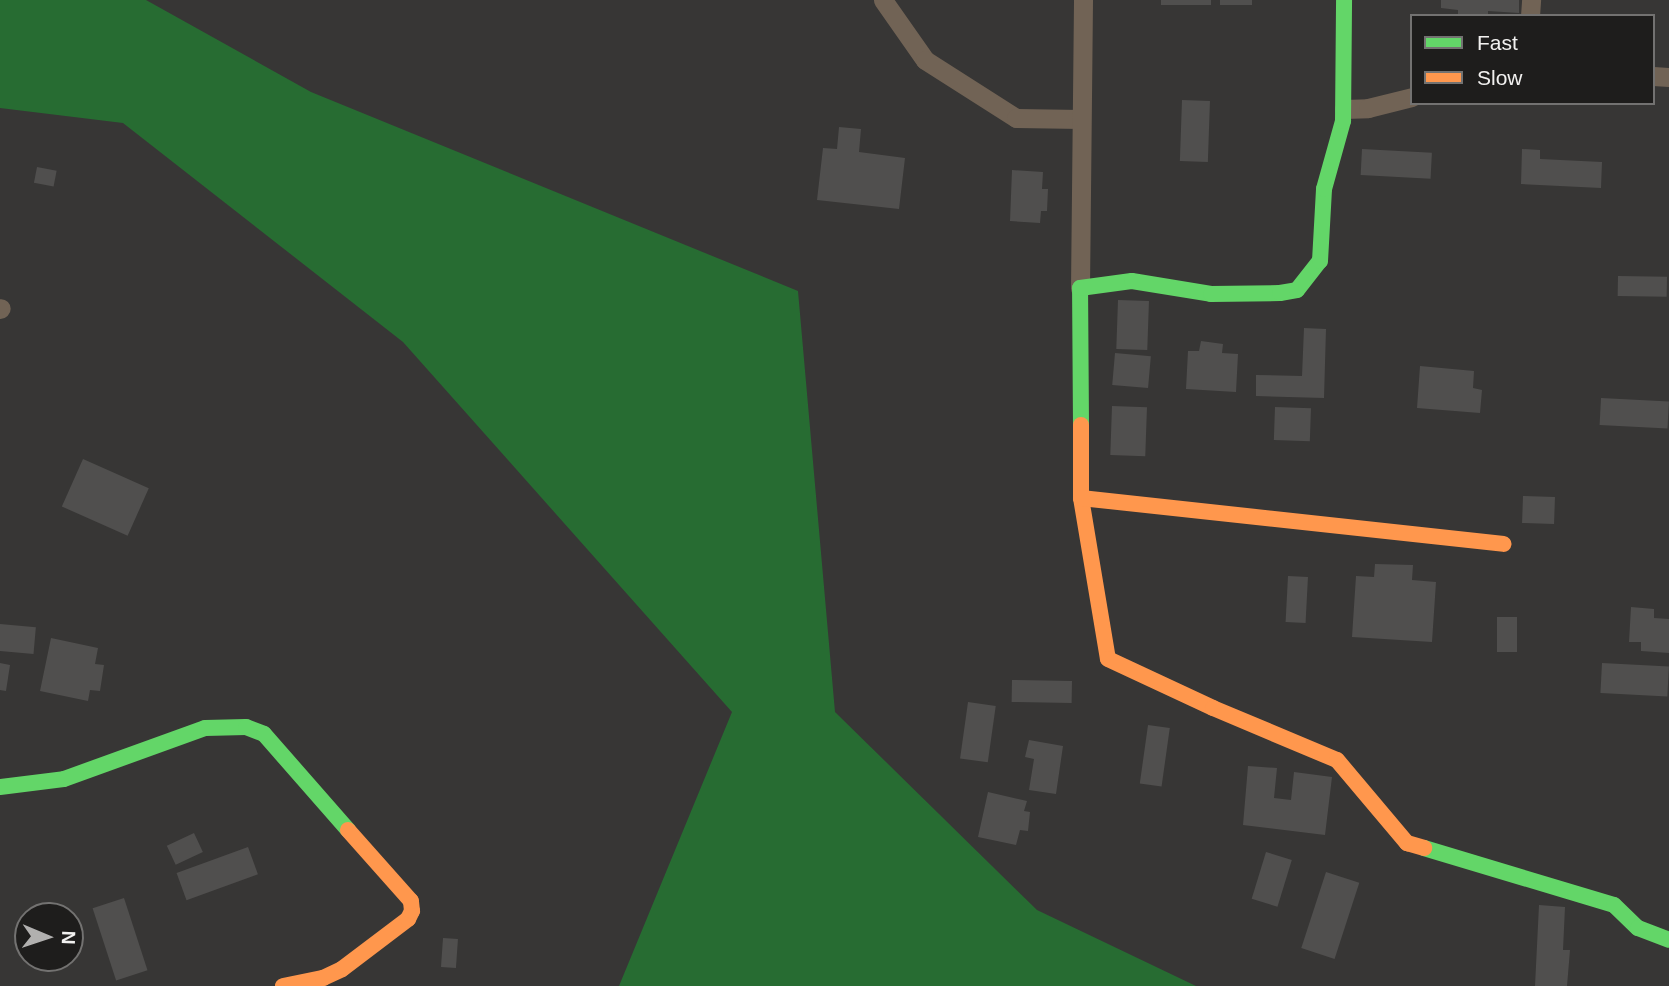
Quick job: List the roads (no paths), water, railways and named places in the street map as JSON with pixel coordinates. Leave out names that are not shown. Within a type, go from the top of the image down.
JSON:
[{"type":"street","points":[[883,0],[925,60],[1016,118],[1081,119]]},
{"type":"street","points":[[1083,0],[1081,498],[1108,659],[1337,760],[1407,843],[1614,905],[1639,928],[1669,940]]},
{"type":"street","points":[[1080,289],[1132,281],[1212,294],[1297,290],[1320,261],[1324,189],[1344,109],[1343,0]]},
{"type":"street","points":[[1344,109],[1368,108],[1410,98]]},
{"type":"street","points":[[1081,498],[1504,544]]},
{"type":"street","points":[[0,787],[64,779],[205,728],[246,727],[264,733],[411,901],[412,911],[408,919],[342,968],[323,978],[283,986]]}]
